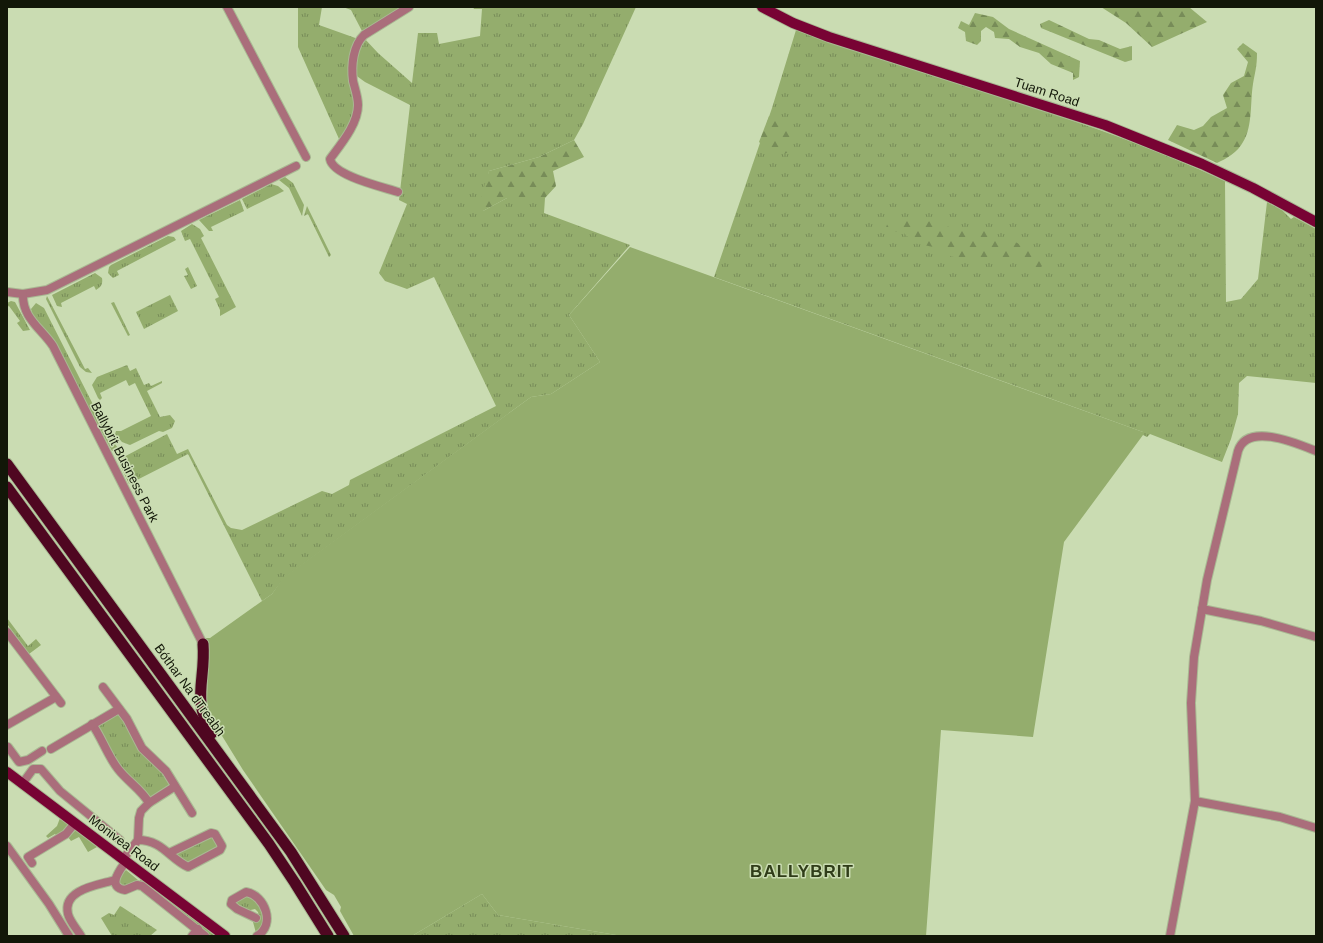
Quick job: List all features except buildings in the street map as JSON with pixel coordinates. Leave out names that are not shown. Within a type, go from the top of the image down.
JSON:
[{"type":"highway","name":"Bóthar Na dTreabh","points":[[7,464],[298,862],[344,936]]},
{"type":"highway","points":[[7,487],[276,855],[328,936]]},
{"type":"highway","points":[[7,490],[20,505]]},
{"type":"highway","points":[[203,644],[204,655],[200,697],[202,714],[232,762],[239,780]]},
{"type":"main road","name":"Tuam Road","points":[[762,7],[793,23],[829,37],[1059,110],[1157,145],[1253,188],[1316,222]]},
{"type":"main road","name":"Monivea Road","points":[[7,772],[225,936]]},
{"type":"street","points":[[227,7],[306,157]]},
{"type":"street","points":[[398,192],[349,176],[337,169],[330,159],[351,128],[358,106],[352,72],[352,61],[359,39],[364,34],[409,7]]},
{"type":"street","points":[[7,292],[23,294],[44,291],[72,279],[296,166]]},
{"type":"street","name":"Ballybrit Business Park","points":[[23,294],[23,302],[29,318],[43,332],[53,346],[203,644]]},
{"type":"street","points":[[1170,936],[1195,801],[1191,692],[1194,657],[1212,560],[1241,444],[1252,436],[1261,436],[1292,442],[1316,451]]},
{"type":"street","points":[[1202,609],[1261,621],[1316,638]]},
{"type":"street","points":[[7,632],[58,700],[7,725]]},
{"type":"street","points":[[103,687],[130,724],[142,748],[166,771],[174,787],[192,813]]},
{"type":"street","points":[[51,749],[119,709]]},
{"type":"street","points":[[92,724],[117,768],[142,792],[149,803]]},
{"type":"street","points":[[8,747],[19,762],[31,758],[42,751]]},
{"type":"street","points":[[31,758],[37,768],[44,771],[60,791],[120,840]]},
{"type":"street","points":[[22,784],[30,773],[37,768]]},
{"type":"street","points":[[81,936],[68,914],[68,908],[72,899],[84,889],[115,880],[125,860],[138,840],[139,815],[141,810],[174,787]]},
{"type":"street","points":[[1195,801],[1280,817],[1316,828]]},
{"type":"street","points":[[32,863],[28,857],[65,835],[75,823]]},
{"type":"street","points":[[138,840],[153,842],[169,853],[190,867],[220,850],[222,846],[215,834],[211,833],[169,853]]},
{"type":"street","points":[[7,846],[49,904],[69,936]]},
{"type":"street","points":[[115,880],[122,890],[142,886],[205,936]]},
{"type":"street","points":[[256,918],[234,908],[231,904],[232,900],[246,892],[252,894],[261,901],[266,910],[267,921],[264,929],[257,936]]},
{"type":"street","points":[[192,936],[198,929]]},
{"type":"green space","points":[[298,7],[322,7],[319,25],[361,40],[364,38],[378,53],[412,83],[418,33],[437,33],[439,44],[480,36],[482,9],[474,9],[473,7],[636,7],[583,124],[574,140],[539,157],[489,171],[483,211],[507,198],[545,198],[544,213],[630,245],[569,315],[600,362],[551,394],[531,397],[284,578],[272,594],[262,601],[188,454],[129,484],[120,465],[120,459],[167,434],[177,454],[188,449],[227,525],[231,528],[242,530],[322,491],[332,494],[349,485],[350,480],[496,406],[434,277],[407,289],[385,281],[379,273],[407,204],[399,200],[410,105],[365,82],[354,74],[348,73],[355,100],[355,111],[349,126],[339,139],[298,47]]},
{"type":"green space","points":[[343,7],[403,7],[372,27],[362,31],[351,10]]},
{"type":"green space","points":[[1101,7],[1189,7],[1207,22],[1152,47],[1126,23]]},
{"type":"green space","points":[[975,13],[993,17],[1009,29],[1080,61],[1079,77],[1073,80],[1073,73],[1051,64],[1039,53],[1020,47],[1009,39],[995,38],[994,32],[986,27],[981,31],[981,41],[977,45],[966,41],[965,32],[958,28],[961,21],[969,25]]},
{"type":"green space","points":[[1049,20],[1089,39],[1099,40],[1120,49],[1132,46],[1132,60],[1125,62],[1041,28],[1040,24]]},
{"type":"green space","points":[[796,30],[1120,137],[1225,181],[1226,302],[1241,299],[1258,279],[1267,202],[1281,209],[1291,219],[1294,217],[1316,229],[1316,383],[1247,376],[1239,383],[1238,414],[1231,439],[1222,462],[1150,434],[1147,437],[1143,435],[1143,432],[714,277],[772,108]]},
{"type":"green space","points":[[1243,43],[1257,53],[1252,91],[1251,114],[1248,129],[1241,146],[1228,157],[1217,163],[1168,140],[1177,125],[1194,130],[1203,126],[1211,117],[1227,108],[1223,95],[1231,83],[1244,76],[1248,62],[1237,49]]},
{"type":"green space","points":[[769,116],[792,126],[795,133],[791,151],[778,154],[766,148],[759,142]]},
{"type":"green space","points":[[574,140],[584,157],[553,171],[556,186],[545,198],[507,198],[483,211],[477,211],[489,171],[539,157]]},
{"type":"green space","points":[[285,177],[293,183],[304,205],[302,216],[289,188],[279,180]]},
{"type":"green space","points":[[271,184],[278,186],[284,191],[247,209],[242,199]]},
{"type":"green space","points":[[240,200],[244,211],[211,227],[213,231],[209,231],[199,220]]},
{"type":"green space","points":[[307,206],[331,255],[329,257],[308,214],[304,216]]},
{"type":"green space","points":[[896,219],[924,223],[935,219],[946,223],[951,231],[965,228],[968,236],[984,230],[999,238],[1007,237],[1043,258],[1043,265],[1036,272],[1020,264],[1019,260],[1015,259],[1007,268],[999,261],[975,258],[961,259],[947,255],[938,248],[914,243],[904,233],[885,230],[888,222]]},
{"type":"green space","points":[[192,224],[200,229],[204,236],[201,238],[236,307],[220,316],[220,310],[215,299],[219,297],[190,239],[185,241],[181,231]]},
{"type":"green space","points":[[168,236],[174,237],[176,240],[117,271],[119,275],[113,278],[108,273],[111,265]]},
{"type":"green space","points":[[630,247],[1143,432],[1143,435],[1064,542],[1033,737],[941,730],[926,936],[622,936],[498,915],[482,894],[412,936],[354,936],[340,911],[341,907],[334,895],[326,890],[243,770],[208,713],[208,658],[206,638],[210,638],[272,594],[283,578],[531,397],[551,394],[600,362],[569,315]]},
{"type":"green space","points":[[188,267],[197,286],[191,289],[184,276],[188,275],[185,269]]},
{"type":"green space","points":[[95,273],[102,278],[102,284],[99,288],[96,290],[94,286],[61,303],[62,307],[57,306],[52,295]]},
{"type":"green space","points":[[170,295],[178,311],[144,329],[136,312]]},
{"type":"green space","points":[[47,296],[85,369],[88,368],[92,373],[86,372],[80,367],[46,299]]},
{"type":"green space","points":[[11,301],[15,302],[30,330],[23,331],[17,323],[20,321],[9,306],[7,307],[7,303]]},
{"type":"green space","points":[[114,302],[130,335],[128,336],[111,303]]},
{"type":"green space","points":[[36,303],[44,308],[109,436],[118,448],[117,451],[112,451],[47,332],[33,316],[31,309]]},
{"type":"green space","points":[[127,365],[130,371],[136,368],[144,385],[149,383],[151,386],[162,381],[162,383],[147,391],[160,417],[170,415],[175,421],[172,428],[163,432],[159,431],[130,445],[122,442],[115,434],[116,431],[121,431],[151,416],[135,383],[129,386],[126,380],[100,393],[102,398],[100,400],[92,385],[97,377]]},
{"type":"green space","points":[[7,618],[28,646],[36,639],[41,645],[29,654],[7,624]]},
{"type":"green space","points":[[119,714],[159,767],[170,785],[150,798],[119,766],[98,726]]},
{"type":"green space","points":[[60,818],[68,824],[66,829],[58,837],[55,834],[48,838],[46,836],[57,826]]},
{"type":"green space","points":[[76,830],[97,847],[88,852],[79,837],[71,841],[68,837]]},
{"type":"green space","points":[[211,835],[220,846],[190,864],[177,856],[177,852]]},
{"type":"green space","points":[[126,870],[139,882],[122,887],[117,879]]},
{"type":"green space","points":[[140,879],[215,936],[209,936],[194,922],[140,883]]},
{"type":"green space","points":[[482,894],[498,915],[622,936],[412,936]]},
{"type":"green space","points":[[250,895],[263,909],[263,924],[256,933],[253,922],[259,917],[258,912],[255,909],[243,909],[236,904],[235,901]]},
{"type":"green space","points":[[120,906],[157,930],[150,936],[112,936],[101,918],[109,913],[114,915]]},
{"type":"district","name":"BALLYBRIT","points":[[802,871]]}]
